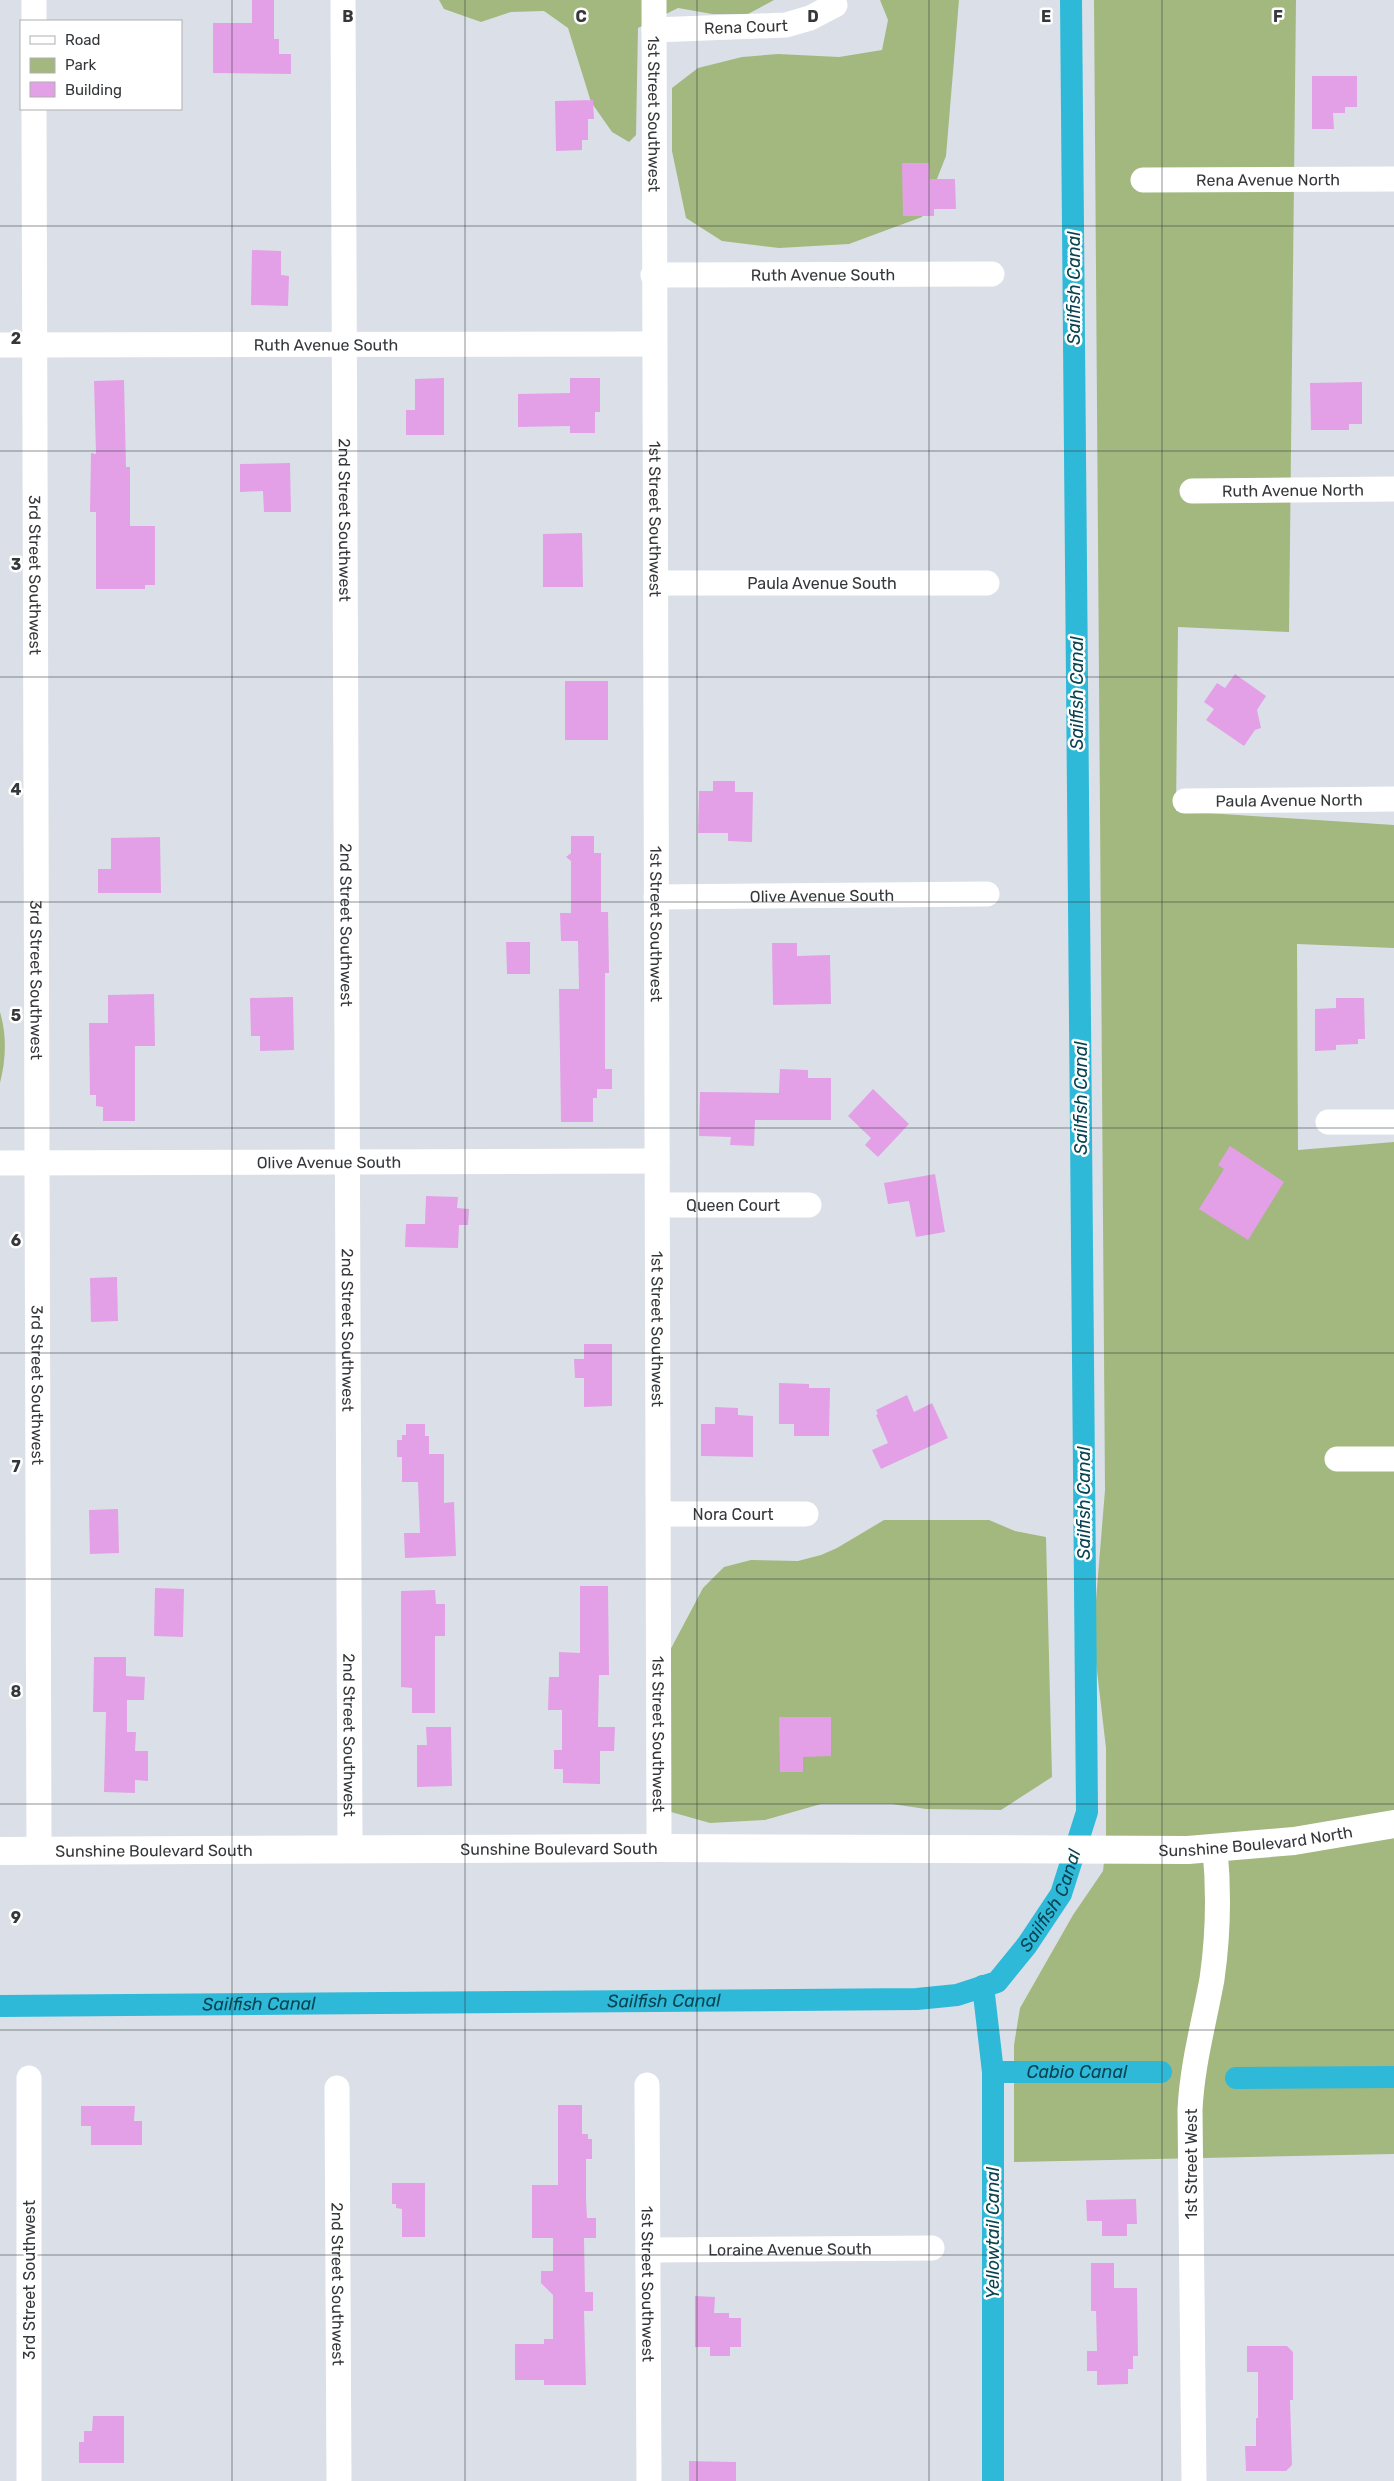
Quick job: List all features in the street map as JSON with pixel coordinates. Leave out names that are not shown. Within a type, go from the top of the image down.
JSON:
[{"type":"street","points":[[34,0],[34,20]]},
{"type":"street","name":"2nd Street Southwest","points":[[343,0],[350,1850]]},
{"type":"street","name":"1st Street Southwest","points":[[654,0],[659,1848]]},
{"type":"street","name":"Rena Court","points":[[654,30],[786,25],[810,18],[835,5]]},
{"type":"street","name":"3rd Street Southwest","points":[[34,110],[39,1851]]},
{"type":"street","name":"Rena Avenue North","points":[[1143,180],[1394,179]]},
{"type":"street","name":"Ruth Avenue South","points":[[654,275],[992,274]]},
{"type":"street","name":"Ruth Avenue South","points":[[0,345],[654,344]]},
{"type":"street","name":"Ruth Avenue North","points":[[1192,490],[1394,489]]},
{"type":"street","name":"Paula Avenue South","points":[[657,583],[987,583]]},
{"type":"street","name":"Paula Avenue North","points":[[1185,801],[1394,798]]},
{"type":"street","name":"Olive Avenue South","points":[[656,897],[987,894]]},
{"type":"street","points":[[1328,1122],[1394,1122]]},
{"type":"street","name":"Olive Avenue South","points":[[0,1163],[657,1161]]},
{"type":"street","name":"Queen Court","points":[[658,1205],[809,1205]]},
{"type":"street","points":[[1337,1459],[1394,1459]]},
{"type":"street","name":"Nora Court","points":[[659,1514],[806,1514]]},
{"type":"street","name":"Sunshine Boulevard North","points":[[1118,1851],[1215,1849],[1294,1841],[1394,1824]]},
{"type":"street","name":"Sunshine Boulevard South","points":[[0,1851],[659,1848],[1118,1851]]},
{"type":"street","name":"1st Street West","points":[[1194,2481],[1190,2110],[1191,2082],[1214,1957],[1217,1876],[1215,1849]]},
{"type":"street","name":"3rd Street Southwest","points":[[28,2078],[29,2481]]},
{"type":"street","name":"1st Street Southwest","points":[[647,2086],[649,2481]]},
{"type":"street","name":"2nd Street Southwest","points":[[337,2088],[339,2481]]},
{"type":"street","name":"Loraine Avenue South","points":[[648,2250],[932,2248]]},
{"type":"green space","points":[[439,0],[774,0],[748,14],[712,14],[678,8],[638,28],[636,135],[629,142],[612,132],[591,102],[568,28],[544,11],[511,12],[481,22],[444,9]]},
{"type":"green space","points":[[880,0],[959,0],[946,156],[922,217],[849,244],[779,248],[722,241],[686,218],[672,151],[672,88],[698,68],[742,57],[778,54],[839,57],[882,50],[888,20]]},
{"type":"green space","points":[[1094,0],[1296,0],[1289,632],[1178,627],[1176,811],[1394,825],[1394,948],[1297,944],[1298,1150],[1394,1142],[1394,1813],[1368,1819],[1214,1838],[1106,1840],[1106,1748],[1093,1637],[1105,1490]]},
{"type":"green space","points":[[0,1012],[5,1048],[0,1083]]},
{"type":"green space","points":[[884,1520],[989,1520],[1015,1531],[1046,1537],[1052,1777],[1001,1810],[926,1809],[892,1804],[821,1804],[765,1820],[710,1823],[657,1808],[658,1673],[703,1588],[724,1567],[751,1560],[798,1561],[821,1555],[837,1548]]},
{"type":"green space","points":[[1394,1835],[1394,2154],[1014,2162],[1014,2045],[1020,2008],[1073,1915],[1103,1871],[1104,1862]]},
{"type":"building","points":[[252,0],[274,0],[274,39],[279,39],[279,54],[291,54],[291,74],[213,73],[213,23],[252,23]]},
{"type":"building","points":[[1312,76],[1357,76],[1357,107],[1345,107],[1345,113],[1333,113],[1334,129],[1312,129]]},
{"type":"building","points":[[593,100],[594,119],[588,119],[588,140],[582,140],[582,150],[556,151],[555,101]]},
{"type":"building","points":[[902,163],[929,163],[930,179],[955,179],[956,209],[934,209],[934,216],[903,216]]},
{"type":"building","points":[[252,250],[281,251],[281,275],[289,276],[288,306],[251,305]]},
{"type":"building","points":[[444,378],[444,435],[406,435],[406,410],[415,410],[415,379]]},
{"type":"building","points":[[570,378],[600,378],[600,412],[595,412],[595,433],[570,433],[570,426],[518,427],[518,394],[570,393]]},
{"type":"building","points":[[124,380],[126,467],[130,467],[130,526],[155,526],[155,585],[145,585],[145,589],[96,589],[96,512],[90,512],[91,453],[96,454],[94,381]]},
{"type":"building","points":[[1362,382],[1362,424],[1349,424],[1349,430],[1311,430],[1310,383]]},
{"type":"building","points":[[290,463],[291,512],[264,512],[263,491],[240,492],[240,464]]},
{"type":"building","points":[[582,533],[583,587],[543,587],[543,534]]},
{"type":"building","points":[[1235,674],[1266,696],[1257,710],[1261,728],[1255,730],[1244,746],[1206,720],[1214,709],[1204,702],[1217,683],[1225,688]]},
{"type":"building","points":[[565,681],[608,681],[608,740],[565,740]]},
{"type":"building","points":[[713,781],[735,781],[735,792],[753,792],[752,842],[728,841],[728,833],[698,833],[699,791],[713,791]]},
{"type":"building","points":[[571,836],[594,836],[594,853],[601,853],[601,912],[608,912],[609,973],[605,973],[605,1069],[612,1069],[612,1089],[597,1089],[597,1098],[593,1098],[593,1122],[561,1122],[559,989],[579,989],[578,941],[561,941],[560,913],[571,913],[571,861],[566,857],[571,853]]},
{"type":"building","points":[[160,837],[161,893],[98,893],[98,869],[111,869],[111,838]]},
{"type":"building","points":[[506,942],[530,942],[530,974],[507,974]]},
{"type":"building","points":[[772,943],[797,943],[797,956],[830,955],[831,1004],[773,1005]]},
{"type":"building","points":[[154,994],[155,1046],[135,1046],[135,1121],[103,1121],[103,1107],[96,1106],[96,1095],[90,1095],[89,1023],[108,1023],[108,995]]},
{"type":"building","points":[[293,997],[294,1050],[260,1051],[260,1036],[251,1036],[250,998]]},
{"type":"building","points":[[1336,998],[1364,998],[1365,1039],[1358,1039],[1358,1044],[1336,1045],[1336,1050],[1315,1051],[1315,1009],[1336,1008]]},
{"type":"building","points":[[780,1069],[808,1070],[808,1078],[831,1078],[831,1120],[755,1120],[754,1146],[730,1145],[731,1137],[699,1136],[700,1092],[779,1093]]},
{"type":"building","points":[[873,1089],[909,1124],[878,1157],[865,1145],[871,1138],[848,1116]]},
{"type":"building","points":[[1230,1146],[1284,1182],[1248,1240],[1199,1209],[1224,1169],[1218,1165]]},
{"type":"building","points":[[935,1174],[945,1232],[916,1237],[909,1201],[888,1204],[884,1183]]},
{"type":"building","points":[[426,1196],[458,1197],[457,1208],[469,1209],[468,1225],[459,1225],[458,1248],[405,1247],[406,1224],[425,1224]]},
{"type":"building","points":[[117,1277],[118,1321],[91,1322],[90,1278]]},
{"type":"building","points":[[584,1344],[612,1344],[612,1406],[584,1407],[584,1378],[575,1378],[574,1359],[584,1359]]},
{"type":"building","points":[[779,1383],[809,1384],[809,1388],[830,1388],[829,1436],[794,1436],[794,1424],[779,1424]]},
{"type":"building","points":[[907,1395],[914,1412],[932,1403],[948,1438],[881,1469],[872,1450],[888,1443],[876,1415],[878,1414],[876,1410]]},
{"type":"building","points":[[715,1407],[738,1408],[738,1415],[753,1416],[753,1457],[701,1456],[701,1424],[715,1424]]},
{"type":"building","points":[[406,1424],[425,1424],[425,1436],[429,1436],[429,1454],[444,1454],[444,1503],[454,1502],[456,1556],[405,1558],[404,1533],[420,1533],[418,1482],[402,1482],[402,1457],[397,1457],[397,1440],[402,1440],[402,1435],[406,1435]]},
{"type":"building","points":[[118,1509],[119,1553],[90,1554],[89,1510]]},
{"type":"building","points":[[580,1586],[608,1586],[609,1675],[599,1675],[598,1727],[615,1727],[614,1751],[600,1751],[600,1784],[563,1783],[563,1769],[554,1769],[554,1750],[562,1750],[562,1710],[548,1710],[549,1677],[559,1677],[559,1652],[580,1653]]},
{"type":"building","points":[[155,1588],[184,1589],[183,1637],[154,1636]]},
{"type":"building","points":[[435,1590],[436,1604],[445,1604],[445,1636],[435,1636],[435,1713],[412,1713],[412,1688],[401,1687],[401,1591]]},
{"type":"building","points":[[94,1657],[126,1657],[126,1676],[145,1677],[144,1700],[127,1700],[127,1732],[136,1732],[135,1751],[148,1751],[148,1781],[135,1780],[135,1793],[104,1792],[106,1712],[93,1712]]},
{"type":"building","points":[[779,1717],[831,1717],[831,1756],[803,1757],[803,1772],[780,1772]]},
{"type":"building","points":[[426,1727],[451,1727],[452,1786],[417,1787],[417,1745],[427,1745]]},
{"type":"building","points":[[558,2105],[582,2105],[582,2134],[588,2134],[588,2139],[592,2139],[592,2159],[586,2159],[586,2199],[587,2218],[596,2218],[596,2238],[584,2238],[585,2292],[593,2292],[593,2311],[584,2311],[586,2385],[544,2385],[544,2380],[515,2380],[515,2344],[544,2344],[544,2339],[553,2339],[553,2295],[541,2283],[541,2271],[553,2271],[553,2238],[532,2238],[532,2185],[558,2185]]},
{"type":"building","points":[[81,2106],[135,2106],[134,2121],[142,2121],[142,2145],[91,2145],[91,2126],[81,2126]]},
{"type":"building","points":[[392,2183],[425,2183],[425,2237],[402,2237],[402,2209],[396,2208],[396,2204],[392,2204]]},
{"type":"building","points":[[1136,2199],[1137,2224],[1127,2224],[1127,2236],[1102,2236],[1102,2221],[1087,2221],[1086,2200]]},
{"type":"building","points":[[1091,2263],[1114,2263],[1114,2288],[1137,2288],[1138,2356],[1133,2356],[1133,2369],[1128,2369],[1128,2384],[1097,2385],[1097,2371],[1087,2371],[1087,2351],[1097,2351],[1096,2311],[1091,2311]]},
{"type":"building","points":[[695,2296],[715,2297],[714,2313],[729,2313],[729,2318],[741,2318],[741,2347],[730,2347],[730,2356],[710,2356],[710,2347],[695,2347]]},
{"type":"building","points":[[1247,2346],[1287,2346],[1293,2352],[1293,2400],[1290,2400],[1292,2465],[1286,2471],[1246,2471],[1245,2446],[1256,2446],[1256,2418],[1258,2418],[1258,2372],[1247,2372]]},
{"type":"building","points":[[93,2416],[124,2416],[124,2463],[79,2463],[79,2442],[84,2442],[84,2431],[92,2431]]},
{"type":"building","points":[[689,2461],[736,2462],[736,2481],[689,2481]]},
{"type":"waterway","name":"Sailfish Canal","points":[[0,2006],[917,1999],[957,1995],[997,1982],[1027,1945],[1061,1894],[1087,1812],[1071,0]]},
{"type":"waterway","name":"Yellowtail Canal","points":[[983,1986],[993,2072],[993,2481]]},
{"type":"waterway","name":"Cabio Canal","points":[[993,2072],[1161,2072]]},
{"type":"waterway","name":"Cabio Canal","points":[[1236,2078],[1394,2077]]}]
